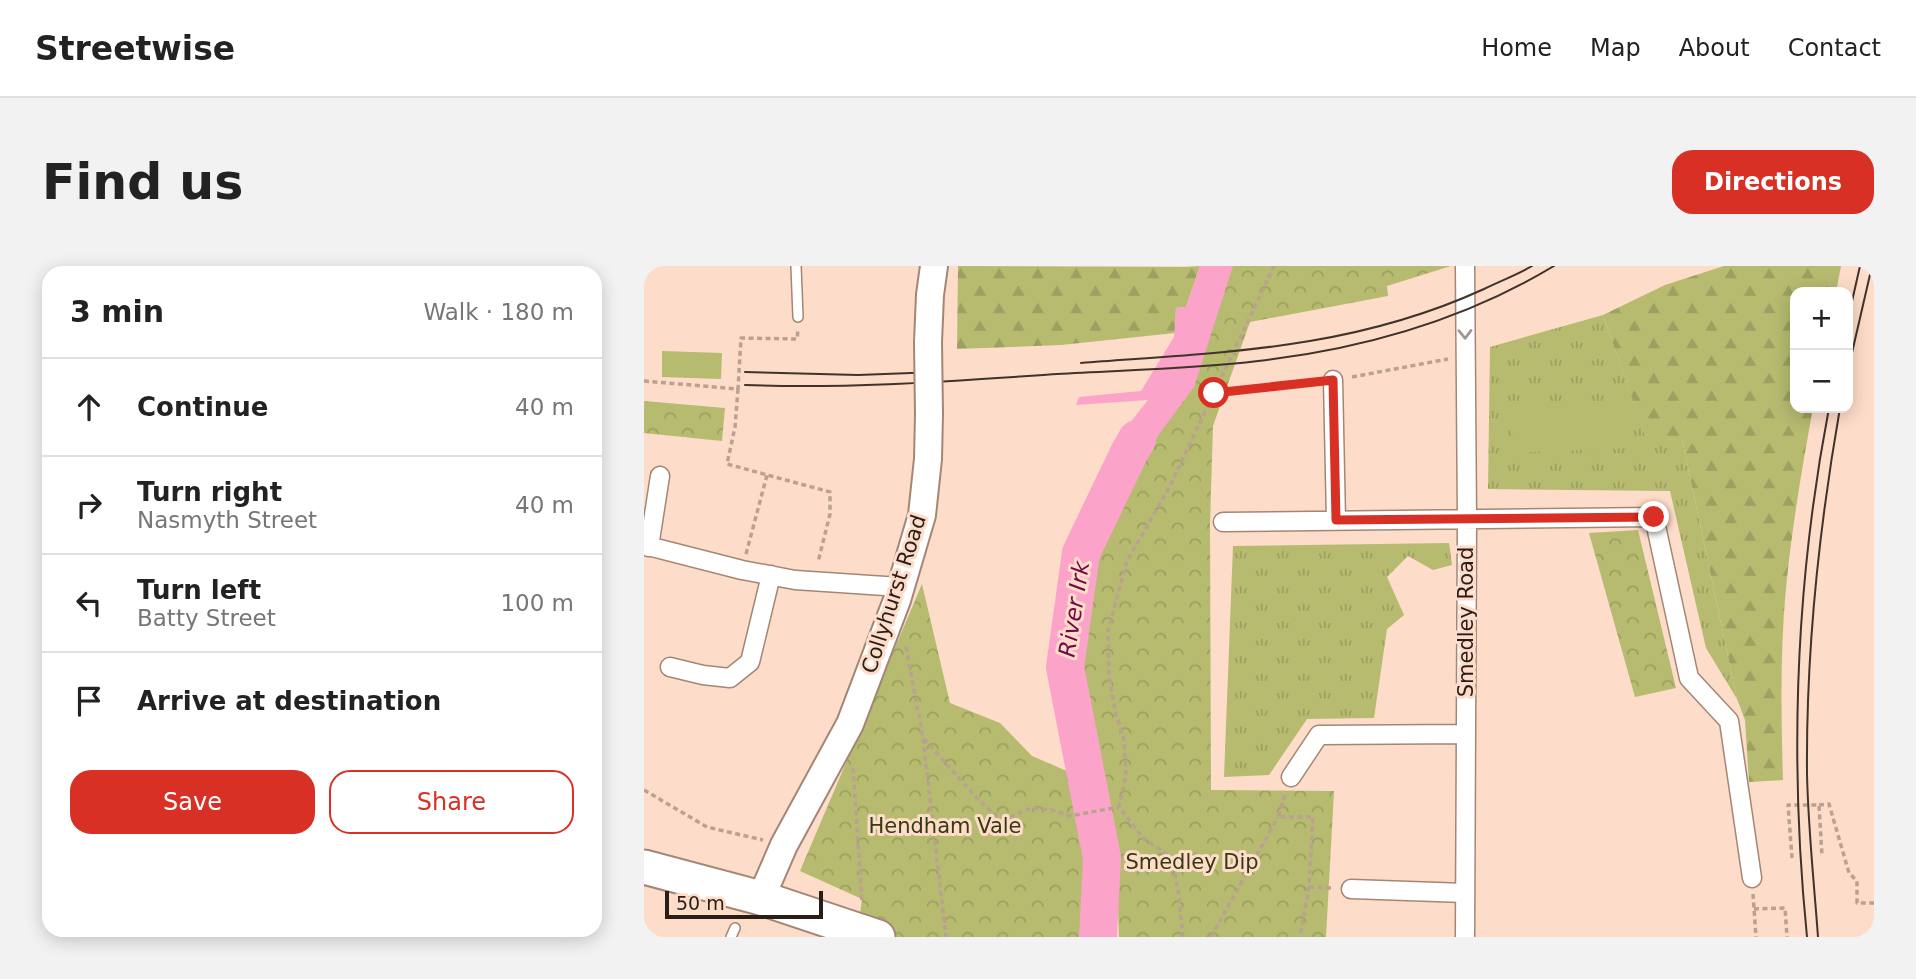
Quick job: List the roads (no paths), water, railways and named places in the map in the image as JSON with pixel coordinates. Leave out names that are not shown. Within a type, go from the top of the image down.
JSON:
[{"type":"highway","points":[[644,867],[761,898],[828,929],[870,923]]},
{"type":"street","name":"Collyhurst Road","points":[[761,898],[784,845],[850,724],[899,593],[922,515],[928,459],[928,342],[934,266]]},
{"type":"street","name":"Smedley Road","points":[[1465,266],[1465,937]]},
{"type":"street","points":[[1333,380],[1336,520]]},
{"type":"street","points":[[660,476],[647,546],[742,570],[899,593]]},
{"type":"street","points":[[1223,522],[1654,517],[1689,678],[1729,721],[1752,878]]},
{"type":"street","points":[[670,667],[730,678],[750,662],[771,575]]},
{"type":"street","points":[[1290,777],[1320,735],[1466,734]]},
{"type":"street","points":[[1351,889],[1465,893]]},
{"type":"lane","points":[[796,266],[798,317]]},
{"type":"waterway","name":"River Irk","points":[[1098,937],[1102,858],[1065,667],[1081,553],[1137,439]]},
{"type":"tram line","points":[[1081,363],[1236,351],[1335,336],[1385,325],[1434,309],[1532,266]]},
{"type":"tram line","points":[[745,385],[823,386],[940,382],[1208,366],[1297,356],[1374,340],[1448,317],[1520,285],[1554,266]]},
{"type":"tram line","points":[[1853,297],[1860,266]]},
{"type":"tram line","points":[[1853,350],[1872,266]]},
{"type":"tram line","points":[[745,372],[858,375],[938,372]]},
{"type":"tram line","points":[[1807,937],[1798,804],[1798,672],[1809,540],[1828,413]]},
{"type":"tram line","points":[[1818,937],[1810,834],[1807,727],[1811,635],[1820,544],[1839,413]]},
{"type":"park label","name":"Hendham Vale","points":[[945,826]]},
{"type":"park label","name":"Smedley Dip","points":[[1192,862]]}]
